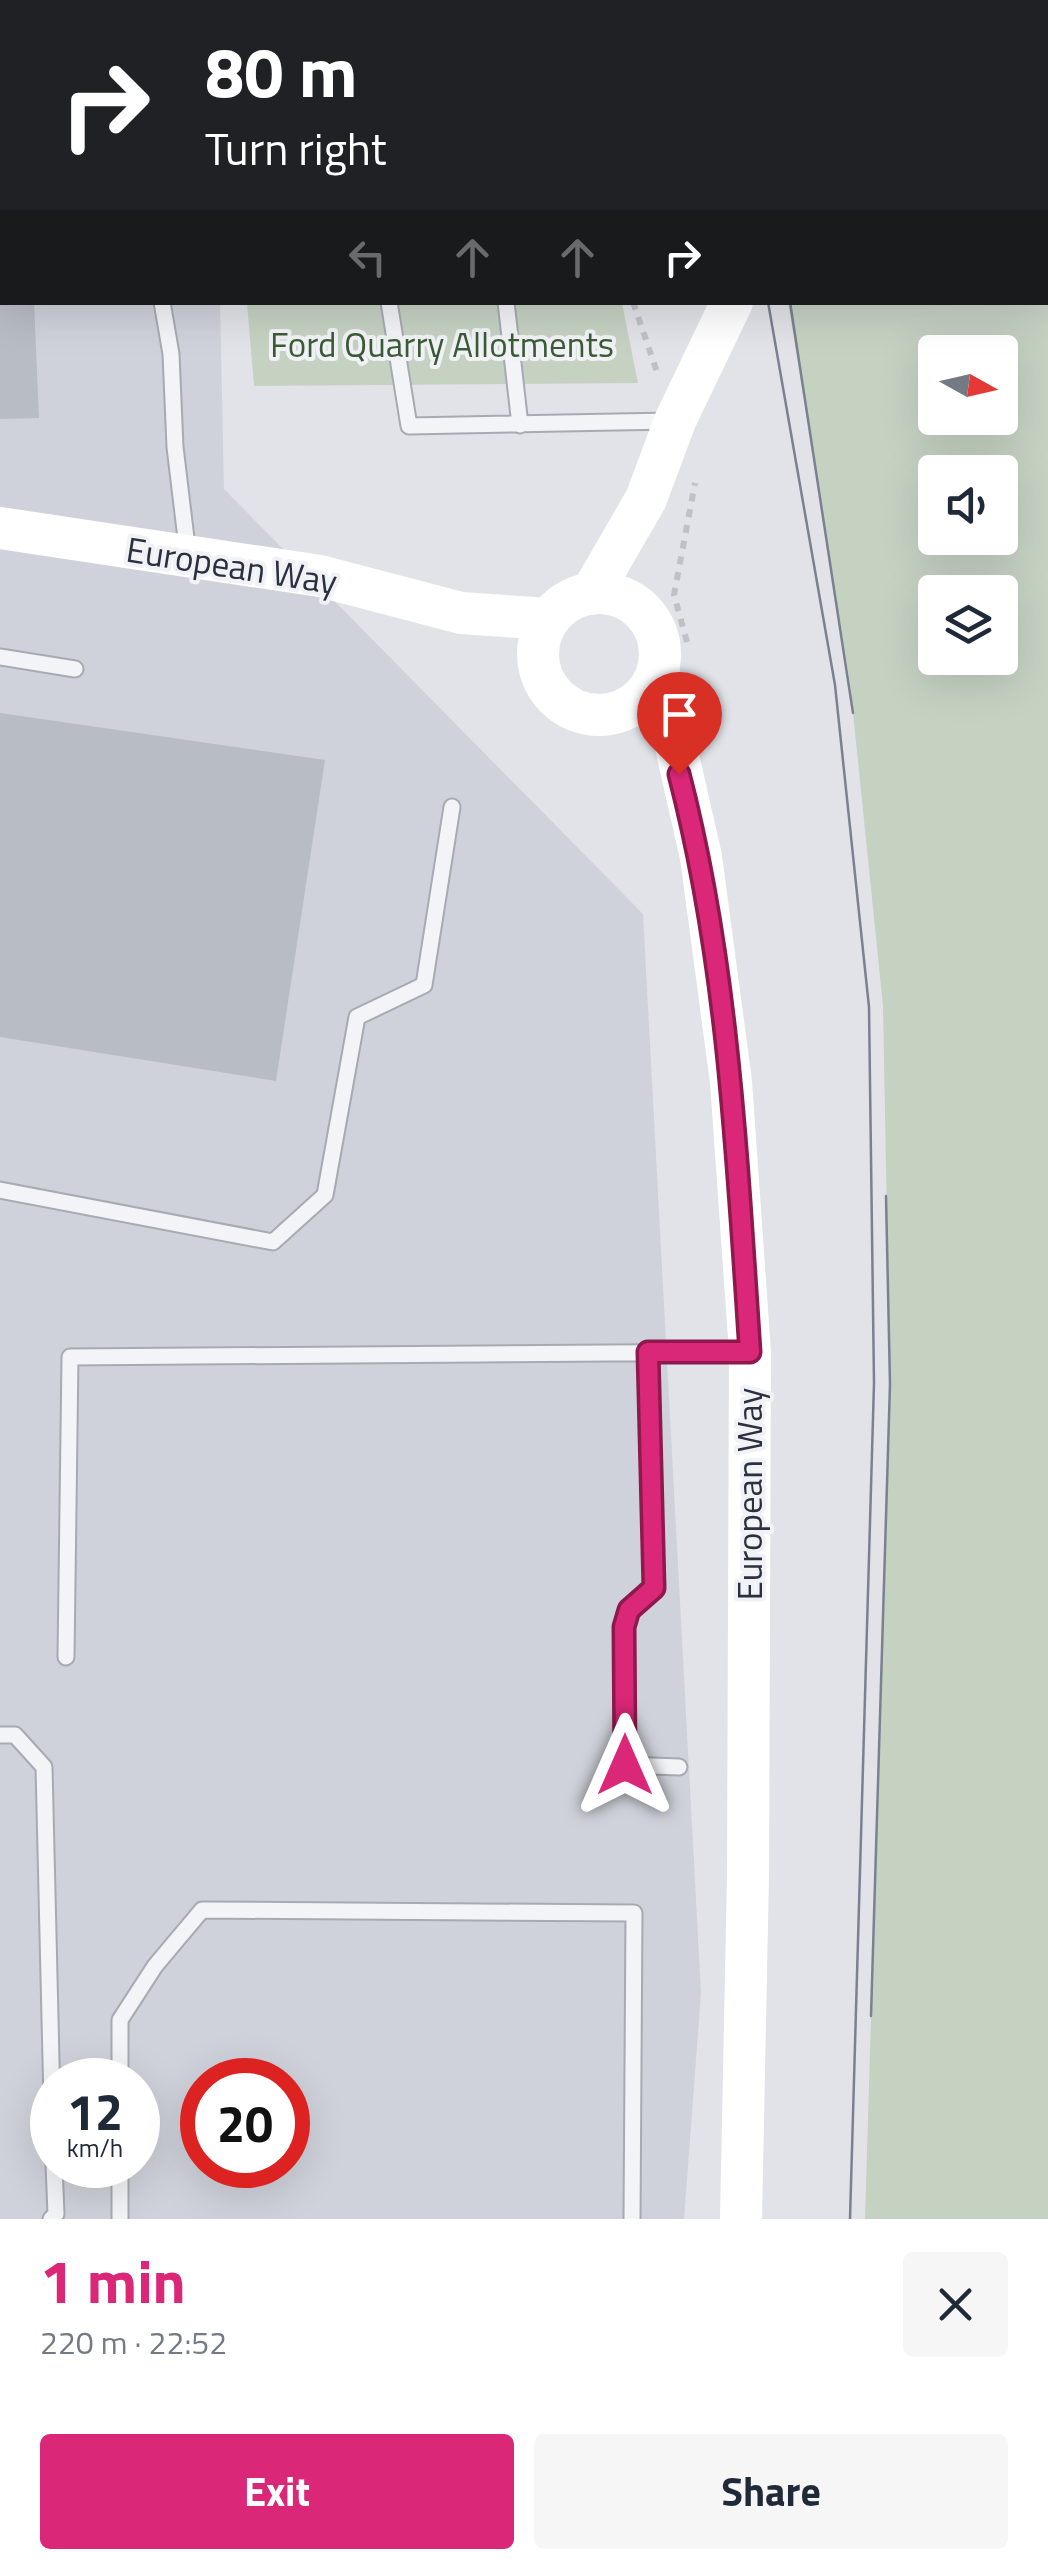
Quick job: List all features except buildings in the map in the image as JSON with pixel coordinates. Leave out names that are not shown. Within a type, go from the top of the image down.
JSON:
[{"type":"street","points":[[590,594],[646,499],[675,421],[731,305]]},
{"type":"street","points":[[635,605],[646,499]]},
{"type":"street","name":"European Way","points":[[0,528],[320,576],[461,614]]},
{"type":"street","points":[[592,715],[625,709],[640,700],[673,659],[635,605],[616,595],[590,594],[564,604],[549,618],[539,638],[538,660],[549,690],[564,705],[630,732],[679,774]]},
{"type":"street","points":[[461,614],[549,618]]},
{"type":"street","points":[[461,614],[496,640],[538,660]]},
{"type":"street","name":"European Way","points":[[673,659],[679,774],[700,857],[732,1082],[750,1352],[748,1875],[741,2219]]},
{"type":"lane","points":[[163,305],[171,354],[175,447],[188,559]]},
{"type":"lane","points":[[389,305],[409,426],[675,421]]},
{"type":"lane","points":[[506,305],[520,425]]},
{"type":"lane","points":[[0,656],[75,669]]},
{"type":"lane","points":[[0,1190],[273,1242],[326,1195],[357,1017],[424,985],[452,807]]},
{"type":"lane","points":[[648,1352],[654,1588],[629,1610],[624,1627],[625,1765],[679,1767]]},
{"type":"lane","points":[[66,1656],[70,1357],[750,1352]]},
{"type":"lane","points":[[0,1735],[15,1735],[44,1767],[51,2058]]},
{"type":"lane","points":[[120,2058],[120,2020],[154,1966],[202,1910],[634,1914],[632,2219]]},
{"type":"lane","points":[[51,2219],[56,2214],[55,2188]]},
{"type":"lane","points":[[120,2188],[120,2219]]},
{"type":"path","points":[[673,659],[674,595],[697,472]]},
{"type":"shaded area","points":[[0,305],[220,305],[224,489],[643,914],[701,1993],[684,2219],[0,2219]]},
{"type":"green space","name":"Ford Quarry Allotments","points":[[247,305],[622,305],[638,383],[254,386]]},
{"type":"green space","points":[[788,305],[1048,305],[1048,2219],[865,2219],[890,1384],[883,1006],[850,683]]},
{"type":"tram line","points":[[769,305],[835,685],[869,1007],[874,1383],[850,2219]]},
{"type":"tram line","points":[[790,305],[853,713]]},
{"type":"tram line","points":[[871,2016],[890,1384],[886,1196]]},
{"type":"route","points":[[625,1765],[624,1627],[629,1610],[654,1588],[648,1352],[750,1352],[732,1082],[700,857],[679,774]]}]
